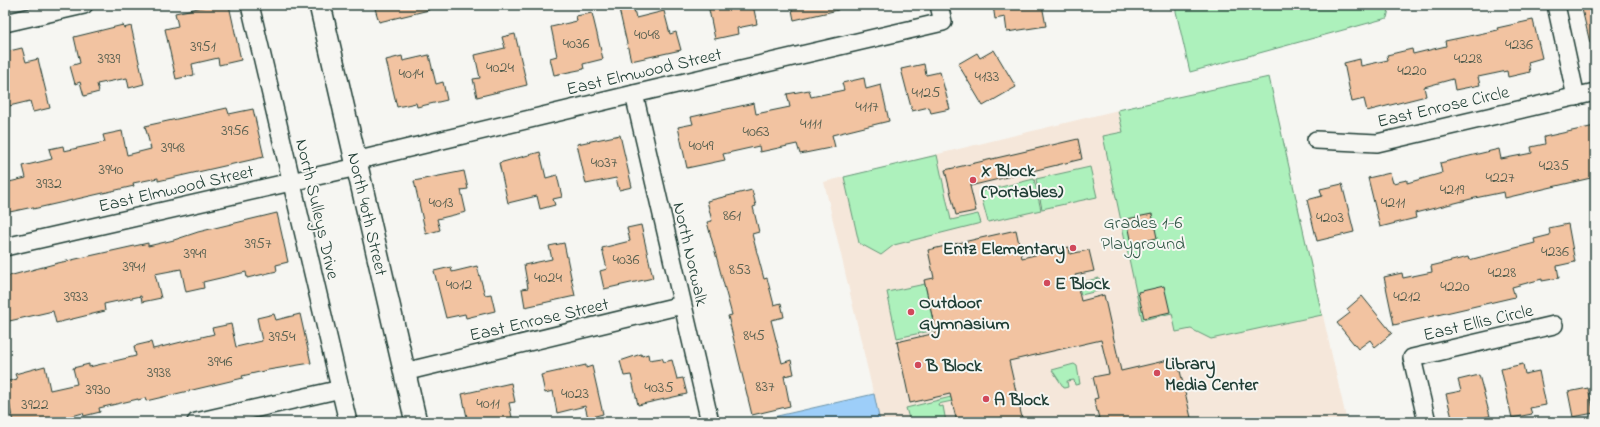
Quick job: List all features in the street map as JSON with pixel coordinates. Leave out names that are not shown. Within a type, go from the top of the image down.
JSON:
[{"type":"street","points":[[5,23],[84,5]]},
{"type":"street","name":"North Sulleys Drive","points":[[250,5],[348,422]]},
{"type":"street","name":"North 40th Street","points":[[320,5],[416,422]]},
{"type":"street","name":"East Elmwood Street","points":[[5,247],[291,182],[356,164],[634,94],[943,22],[939,5]]},
{"type":"street","points":[[1556,5],[1576,97],[1595,92]]},
{"type":"street","name":"North Norwalk","points":[[634,94],[710,422]]},
{"type":"street","name":"East Enrose Circle","points":[[1316,140],[1377,143],[1576,97]]},
{"type":"street","name":"East Enrose Street","points":[[404,372],[682,305]]},
{"type":"street","name":"East Ellis Circle","points":[[1427,422],[1412,358],[1554,325]]},
{"type":"street","points":[[196,422],[341,389]]},
{"type":"shaded area","name":"Entz Elementary","points":[[1269,77],[1347,422],[880,422],[824,182],[1118,110]]},
{"type":"green space","points":[[1182,5],[1390,5],[1387,18],[1190,72],[1175,7]]},
{"type":"green space","name":"Grades 1-6 Playground","points":[[1269,77],[1322,315],[1211,339],[1191,329],[1176,332],[1172,313],[1142,320],[1103,136],[1123,132],[1118,110]]},
{"type":"green space","points":[[937,155],[951,220],[978,214],[981,223],[894,245],[881,255],[859,243],[844,177]]},
{"type":"green space","points":[[1090,167],[1097,197],[1042,209],[1036,179]]},
{"type":"green space","points":[[1034,179],[1041,210],[988,222],[980,192]]},
{"type":"green space","points":[[1099,278],[1102,290],[1081,295],[1078,283]]},
{"type":"green space","name":"Outdoor Gymnasium","points":[[925,284],[935,330],[897,338],[887,292]]},
{"type":"green space","points":[[1074,364],[1077,366],[1080,384],[1075,385],[1074,380],[1067,381],[1068,387],[1064,388],[1052,370]]},
{"type":"green space","points":[[951,397],[952,401],[938,404],[939,407],[943,406],[946,422],[910,422],[906,408]]},
{"type":"water","points":[[874,394],[880,422],[751,422]]},
{"type":"building","points":[[212,5],[229,5],[241,60],[219,65],[218,58],[192,64],[194,75],[176,79],[165,29],[178,26],[175,13]]},
{"type":"building","points":[[374,5],[429,5],[429,10],[379,22]]},
{"type":"building","points":[[633,5],[636,18],[664,11],[670,34],[676,32],[681,50],[631,61],[619,9]]},
{"type":"building","points":[[708,5],[753,5],[757,24],[737,28],[738,34],[715,39]]},
{"type":"building","points":[[791,5],[838,5],[838,10],[794,20]]},
{"type":"building","points":[[993,5],[1042,5],[1046,26],[1007,32],[1005,17],[995,19]]},
{"type":"building","points":[[1595,6],[1595,43],[1590,43],[1582,9]]},
{"type":"building","points":[[592,13],[603,59],[583,64],[584,69],[554,75],[550,58],[557,56],[551,27],[577,21],[576,16]]},
{"type":"building","points":[[1533,20],[1542,58],[1528,62],[1530,72],[1508,77],[1507,71],[1478,77],[1480,85],[1455,90],[1453,79],[1424,87],[1426,96],[1367,111],[1364,99],[1352,102],[1344,63],[1360,59],[1361,66],[1388,60],[1387,55],[1412,49],[1413,54],[1446,46],[1445,41],[1498,30],[1497,28]]},
{"type":"building","points":[[123,25],[124,28],[131,26],[144,84],[129,88],[127,78],[97,84],[99,92],[84,96],[80,82],[75,84],[70,66],[80,63],[74,37]]},
{"type":"building","points":[[515,34],[527,85],[477,97],[473,79],[480,78],[475,55],[505,48],[502,37]]},
{"type":"building","points":[[22,48],[26,62],[38,59],[50,108],[33,112],[30,101],[5,107],[5,52]]},
{"type":"building","points":[[994,50],[1016,87],[983,106],[958,64],[977,53],[980,58]]},
{"type":"building","points":[[429,55],[436,84],[443,82],[447,100],[417,107],[416,103],[397,107],[386,60],[402,56],[403,61]]},
{"type":"building","points":[[924,64],[926,75],[940,72],[950,109],[931,113],[929,107],[912,111],[901,69]]},
{"type":"building","points":[[864,78],[866,89],[881,85],[889,121],[832,135],[835,147],[800,154],[797,144],[760,152],[759,146],[723,154],[725,160],[687,168],[678,127],[693,124],[691,117],[754,103],[756,114],[790,107],[787,94],[809,90],[811,97],[844,90],[842,83]]},
{"type":"building","points":[[227,108],[229,114],[253,109],[264,157],[158,181],[158,178],[133,183],[134,186],[33,209],[33,207],[5,213],[5,183],[26,178],[23,166],[52,159],[49,149],[63,146],[64,151],[105,142],[103,135],[122,131],[127,155],[151,149],[145,126]]},
{"type":"building","points":[[1595,126],[1595,177],[1505,198],[1504,192],[1475,198],[1415,213],[1416,218],[1380,227],[1368,178],[1390,173],[1393,183],[1407,180],[1407,183],[1442,173],[1440,163],[1499,149],[1501,159],[1532,153],[1531,147],[1545,144],[1544,137]]},
{"type":"building","points":[[620,135],[632,187],[619,190],[616,178],[586,184],[577,144]]},
{"type":"building","name":"X Block (Portables)","points":[[1078,139],[1082,159],[970,186],[976,211],[956,215],[945,170]]},
{"type":"building","points":[[540,152],[546,178],[557,175],[562,197],[553,199],[555,205],[540,209],[537,196],[508,203],[499,163]]},
{"type":"building","points":[[464,171],[468,189],[461,190],[466,212],[437,219],[440,230],[426,234],[414,181]]},
{"type":"building","points":[[1342,184],[1354,232],[1317,241],[1307,200],[1322,196],[1320,189]]},
{"type":"building","points":[[752,190],[756,206],[753,207],[759,232],[752,234],[764,279],[767,278],[774,305],[781,303],[784,317],[771,320],[782,363],[791,360],[794,374],[784,376],[790,406],[752,415],[728,316],[732,315],[707,222],[712,221],[707,201]]},
{"type":"building","points":[[277,213],[288,262],[276,265],[277,271],[247,278],[246,272],[203,282],[204,288],[186,292],[181,269],[155,274],[161,298],[142,302],[141,296],[104,304],[105,311],[56,323],[53,311],[5,322],[5,277],[58,263],[148,243],[148,246],[174,240],[198,232]]},
{"type":"building","points":[[1152,214],[1157,238],[1132,244],[1127,219]]},
{"type":"building","points":[[1568,224],[1575,262],[1557,266],[1559,278],[1542,281],[1542,279],[1512,287],[1515,297],[1394,325],[1384,277],[1402,273],[1403,278],[1432,272],[1431,266],[1468,257],[1469,260],[1535,243],[1534,239],[1550,235],[1549,228]]},
{"type":"building","points":[[641,225],[653,278],[604,289],[600,271],[607,269],[602,248],[630,241],[627,228]]},
{"type":"building","points":[[1016,230],[1022,258],[1069,247],[1070,254],[1089,250],[1094,271],[1075,275],[1081,301],[1104,295],[1121,371],[1177,358],[1192,422],[1100,422],[1094,399],[1098,398],[1093,377],[1109,374],[1101,340],[1009,361],[1023,422],[957,422],[950,394],[910,403],[897,342],[936,333],[924,280],[934,278],[928,250]]},
{"type":"building","points":[[564,243],[575,296],[525,307],[522,289],[528,288],[524,265],[552,259],[549,246]]},
{"type":"building","points":[[477,266],[485,295],[491,294],[495,311],[466,318],[465,314],[446,318],[434,271],[451,267],[452,272]]},
{"type":"building","points":[[1164,286],[1170,312],[1144,318],[1138,292]]},
{"type":"building","points":[[1362,296],[1392,333],[1375,347],[1370,340],[1358,349],[1337,323],[1350,313],[1347,309]]},
{"type":"building","points":[[274,314],[276,320],[300,314],[311,363],[268,370],[242,376],[243,378],[146,401],[145,398],[138,399],[99,408],[100,412],[84,416],[83,413],[50,422],[13,422],[5,382],[17,379],[15,374],[45,366],[50,390],[77,384],[73,368],[89,364],[89,367],[136,356],[134,346],[151,342],[153,349],[214,334],[212,328],[231,324],[236,347],[262,341],[257,318]]},
{"type":"building","points":[[641,354],[642,356],[648,354],[649,360],[662,358],[664,362],[672,360],[677,379],[683,378],[687,394],[638,405],[631,375],[624,376],[620,361]]},
{"type":"building","points":[[1523,364],[1525,374],[1539,371],[1546,405],[1530,408],[1532,414],[1512,418],[1501,369]]},
{"type":"building","points":[[586,365],[586,368],[592,366],[603,414],[588,418],[585,406],[557,413],[553,391],[545,393],[541,375]]},
{"type":"building","points":[[1479,375],[1490,416],[1468,422],[1453,422],[1446,394],[1461,391],[1458,380]]},
{"type":"building","points":[[511,383],[515,402],[509,403],[513,422],[468,422],[462,394]]},
{"type":"building","points":[[1588,388],[1594,413],[1573,417],[1568,392]]},
{"type":"place","name":"X Block (Portables)","points":[[973,180]]},
{"type":"place","name":"Entz Elementary","points":[[1073,248]]},
{"type":"place","name":"E Block","points":[[1047,283]]},
{"type":"place","name":"Outdoor Gymnasium","points":[[911,312]]},
{"type":"place","name":"B Block","points":[[918,365]]},
{"type":"place","name":"Library Media Center","points":[[1157,373]]},
{"type":"place","name":"A Block","points":[[986,399]]}]
